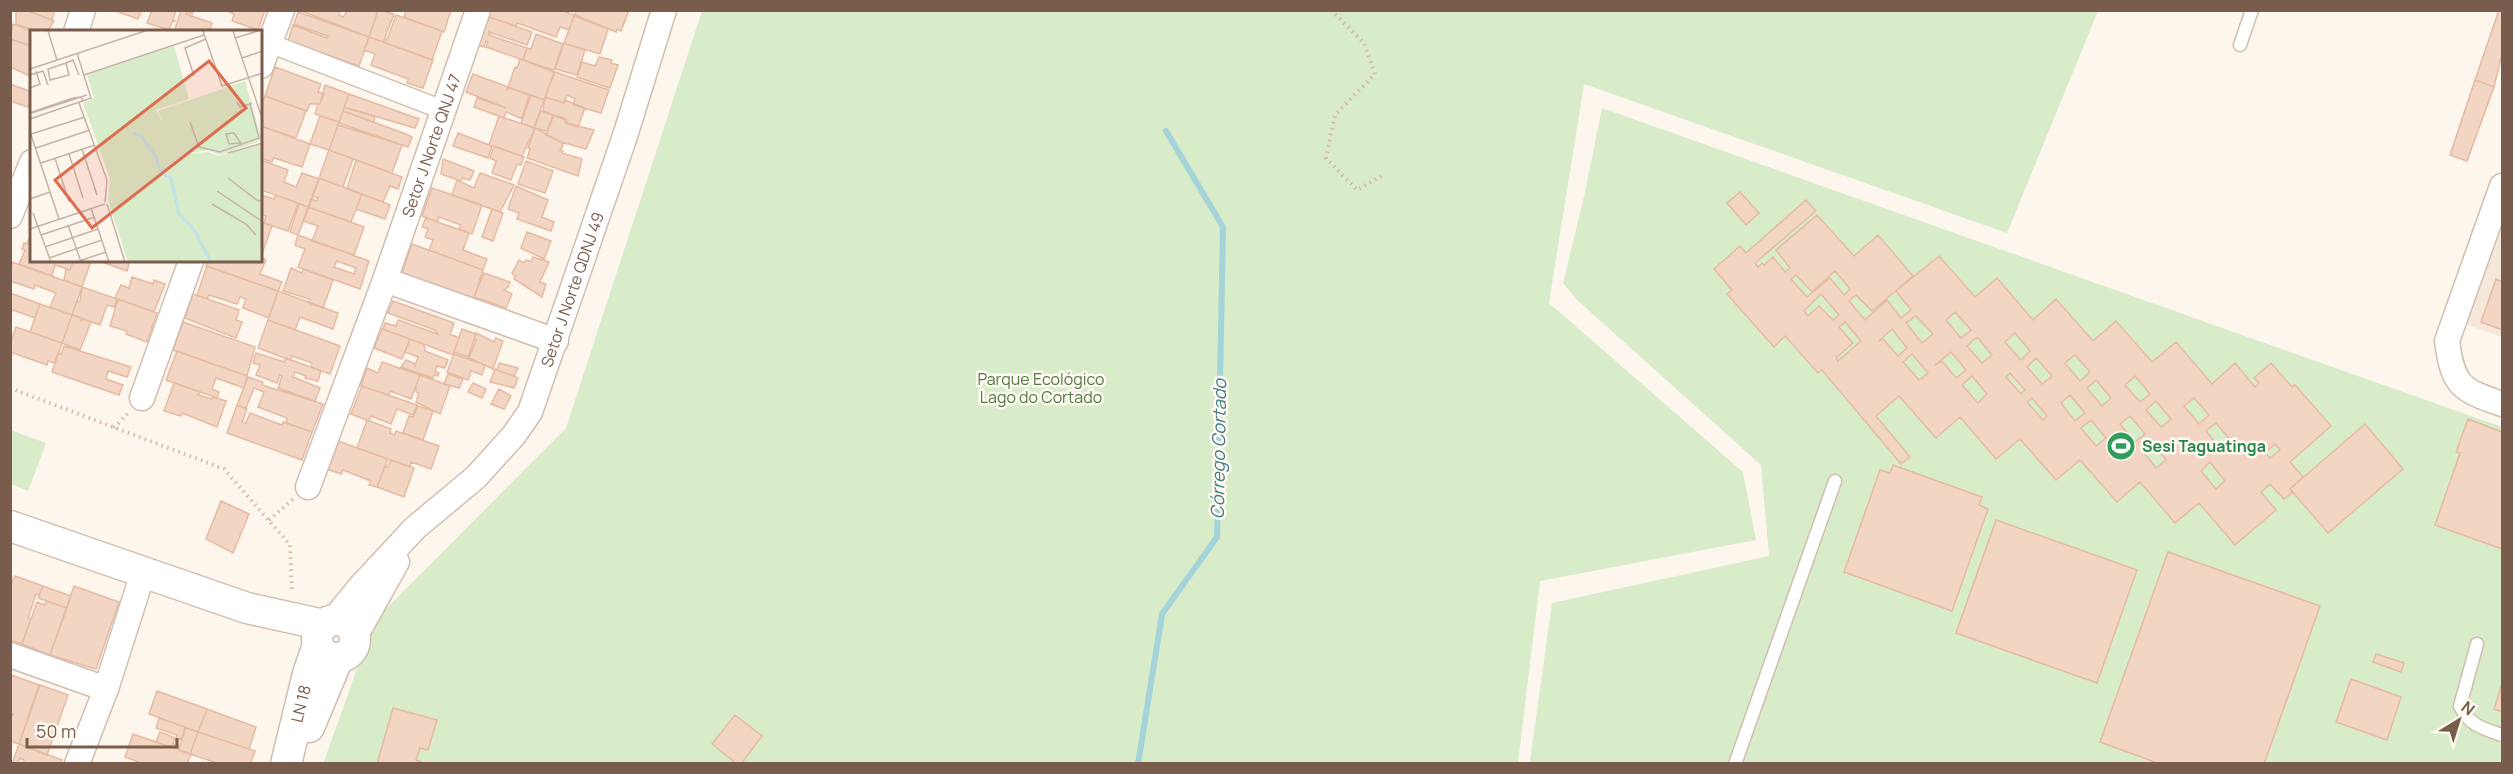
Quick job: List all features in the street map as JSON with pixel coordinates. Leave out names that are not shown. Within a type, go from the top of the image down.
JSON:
[{"type":"street","points":[[77,30],[83,10]]},
{"type":"street","points":[[262,63],[282,10]]},
{"type":"street","name":"Setor J Norte QNJ 47","points":[[308,487],[385,280],[478,10]]},
{"type":"street","name":"Setor J Norte QDNJ 49","points":[[331,637],[360,587],[415,528],[476,477],[514,435],[530,412],[625,136],[664,10]]},
{"type":"street","points":[[269,44],[443,110]]},
{"type":"street","points":[[10,216],[30,167]]},
{"type":"street","points":[[2502,186],[2447,342],[2450,365],[2459,385],[2481,397],[2502,404]]},
{"type":"street","points":[[142,398],[191,262]]},
{"type":"street","points":[[385,280],[556,341]]},
{"type":"street","points":[[10,526],[331,637]]},
{"type":"street","points":[[77,764],[106,689],[143,573]]},
{"type":"street","points":[[247,608],[293,618],[331,637]]},
{"type":"street","name":"LN 18","points":[[287,764],[308,674],[331,637]]},
{"type":"street","points":[[10,655],[106,689]]},
{"type":"lane","points":[[2240,45],[2252,10]]},
{"type":"lane","points":[[1735,764],[1835,481]]},
{"type":"lane","points":[[2477,644],[2460,706],[2467,719],[2480,727],[2502,735]]},
{"type":"path","points":[[1331,10],[1364,43],[1375,74],[1335,115],[1326,158],[1357,190],[1383,175]]},
{"type":"path","points":[[10,388],[224,469],[290,545],[293,618]]},
{"type":"path","points":[[269,520],[308,487]]},
{"type":"shaded area","points":[[2502,226],[2502,337],[2465,324]]},
{"type":"green space","name":"Parque Ecológico Lago do Cortado","points":[[702,11],[2098,11],[2007,233],[1584,84],[1549,303],[1743,472],[1756,540],[1540,581],[1518,763],[323,764],[374,621],[566,428]]},
{"type":"green space","name":"Sesi Taguatinga","points":[[1602,108],[2502,427],[2502,763],[1534,764],[1530,761],[1552,603],[1769,556],[1761,465],[1576,299],[1563,283]]},
{"type":"green space","points":[[11,430],[46,443],[28,491],[11,484]]},
{"type":"building","points":[[16,10],[25,10],[54,21],[48,30],[33,30],[16,24]]},
{"type":"building","points":[[25,10],[55,10],[52,20]]},
{"type":"building","points":[[113,10],[142,10],[138,19]]},
{"type":"building","points":[[152,10],[176,10],[173,20],[175,21],[172,22],[169,30],[147,23]]},
{"type":"building","points":[[181,10],[194,10],[192,14],[187,12],[186,14],[212,23],[210,30],[175,30]]},
{"type":"building","points":[[225,10],[265,10],[258,30],[232,21],[234,14]]},
{"type":"building","points":[[299,10],[340,10],[339,15],[343,17],[348,10],[378,10],[369,37]]},
{"type":"building","points":[[378,10],[394,14],[383,42],[369,37]]},
{"type":"building","points":[[406,10],[451,10],[444,32],[404,17]]},
{"type":"building","points":[[491,10],[561,10],[574,15],[569,30],[560,27],[556,37],[517,23],[516,26],[489,17]]},
{"type":"building","points":[[576,10],[628,10],[628,13],[621,31],[617,29],[616,32],[575,15]]},
{"type":"building","points":[[2499,10],[2502,10],[2502,54],[2494,87],[2475,80]]},
{"type":"building","points":[[298,12],[369,37],[359,66],[288,41],[293,25],[327,38],[328,36],[294,24]]},
{"type":"building","points":[[396,15],[442,31],[432,60],[383,42],[387,40]]},
{"type":"building","points":[[574,16],[608,29],[600,54],[564,43]]},
{"type":"building","points":[[489,17],[532,32],[527,45],[489,32],[489,35],[527,48],[523,60],[486,47],[488,42],[486,41],[484,47],[478,45]]},
{"type":"building","points":[[13,24],[30,30],[30,45],[10,39]]},
{"type":"building","points":[[536,34],[563,44],[554,70],[523,60],[527,48],[531,49]]},
{"type":"building","points":[[369,37],[433,60],[423,88],[407,83],[408,79],[371,65],[375,54],[364,50]]},
{"type":"building","points":[[10,39],[30,45],[30,76],[10,67]]},
{"type":"building","points":[[564,43],[585,50],[577,75],[555,69]]},
{"type":"building","points":[[599,57],[612,60],[611,63],[618,65],[610,88],[577,77],[582,62],[595,66]]},
{"type":"building","points":[[520,59],[554,72],[544,100],[508,87]]},
{"type":"building","points":[[275,67],[321,84],[318,92],[324,94],[320,104],[310,104],[307,111],[265,96]]},
{"type":"building","points":[[555,72],[609,90],[601,113],[573,105],[575,99],[567,95],[564,103],[545,97]]},
{"type":"building","points":[[473,74],[508,87],[507,90],[510,88],[529,95],[522,119],[506,112],[504,118],[474,107],[477,98],[506,108],[466,92]]},
{"type":"building","points":[[2475,80],[2494,87],[2467,161],[2450,155]]},
{"type":"building","points":[[10,84],[30,91],[28,107],[10,101]]},
{"type":"building","points":[[325,85],[349,94],[339,122],[315,114]]},
{"type":"building","points":[[349,94],[419,119],[415,128],[344,107]]},
{"type":"building","points":[[531,95],[544,100],[534,128],[521,123]]},
{"type":"building","points":[[265,96],[306,111],[296,138],[262,126],[262,104]]},
{"type":"building","points":[[545,97],[564,103],[565,100],[585,108],[578,127],[566,123],[567,120],[560,116],[560,118],[543,111]]},
{"type":"building","points":[[344,107],[375,117],[374,122],[343,111]]},
{"type":"building","points":[[343,111],[412,137],[408,147],[339,123]]},
{"type":"building","points":[[541,111],[553,115],[547,131],[534,128]]},
{"type":"building","points":[[554,115],[564,119],[566,123],[594,130],[586,149],[546,135]]},
{"type":"building","points":[[320,116],[339,122],[329,150],[310,144]]},
{"type":"building","points":[[499,116],[535,128],[522,156],[489,145]]},
{"type":"building","points":[[338,125],[402,145],[392,173],[329,150]]},
{"type":"building","points":[[262,126],[310,144],[302,167],[274,158],[272,162],[262,158]]},
{"type":"building","points":[[535,128],[561,142],[562,153],[582,159],[578,176],[527,158]]},
{"type":"building","points":[[458,133],[492,146],[488,158],[453,146]]},
{"type":"building","points":[[494,146],[524,157],[521,165],[517,164],[511,180],[492,173],[496,161],[490,158]]},
{"type":"building","points":[[329,150],[353,159],[343,187],[319,178]]},
{"type":"building","points":[[443,159],[474,171],[470,180],[462,178],[461,181],[441,174]]},
{"type":"building","points":[[262,160],[288,170],[284,182],[296,187],[302,173],[319,179],[309,207],[262,190]]},
{"type":"building","points":[[356,160],[402,177],[398,189],[390,186],[383,202],[347,189]]},
{"type":"building","points":[[526,161],[553,171],[545,193],[518,184]]},
{"type":"building","points":[[480,173],[514,185],[500,212],[452,195],[457,180],[474,188]]},
{"type":"building","points":[[319,178],[362,194],[351,222],[308,207],[311,199],[317,201],[318,198],[312,196]]},
{"type":"building","points":[[516,186],[548,200],[542,217],[554,222],[551,231],[517,219],[519,213],[508,209]]},
{"type":"building","points":[[432,188],[482,205],[472,234],[459,229],[461,225],[439,217],[437,222],[422,216]]},
{"type":"building","points":[[1740,192],[1759,213],[1746,225],[1727,203]]},
{"type":"building","points":[[362,194],[390,205],[385,219],[356,209]]},
{"type":"building","points":[[262,195],[274,199],[275,195],[298,203],[288,231],[264,223],[266,216],[262,215]]},
{"type":"building","points":[[1806,200],[1816,211],[1755,263],[1758,267],[1762,263],[1764,265],[1773,257],[1785,272],[1790,268],[1776,250],[1817,215],[1854,256],[1878,235],[1913,276],[1872,311],[1856,295],[1849,301],[1865,320],[1887,300],[1901,318],[1911,310],[1896,291],[1939,256],[1975,297],[1997,278],[2033,320],[2056,299],[2093,341],[2116,321],[2152,362],[2176,342],[2212,384],[2235,363],[2255,387],[2259,383],[2254,378],[2271,363],[2292,387],[2295,385],[2331,426],[2290,462],[2303,477],[2290,489],[2293,492],[2284,499],[2270,484],[2261,492],[2276,510],[2235,545],[2199,503],[2175,523],[2140,482],[2117,502],[2080,460],[2056,480],[2020,439],[1996,459],[1960,417],[1936,438],[1899,396],[1876,416],[1910,457],[1901,464],[1822,370],[1818,373],[1785,336],[1774,347],[1727,294],[1732,290],[1714,269],[1740,246],[1746,253]],"holes":[[[1835,271],[1850,289],[1844,295],[1830,278],[1807,297],[1791,279],[1796,275],[1812,292]],[[1821,294],[1839,315],[1833,320],[1819,306],[1808,316],[1804,311]],[[1955,312],[1971,330],[1961,338],[1946,320]],[[1916,316],[1933,334],[1922,343],[1906,323]],[[1845,322],[1861,341],[1838,361],[1836,358],[1853,343],[1839,327]],[[1892,329],[1907,348],[1898,356],[1883,339],[1879,341]],[[2015,333],[2030,351],[2021,360],[2005,342]],[[1977,337],[1992,355],[1982,363],[1967,346]],[[1951,352],[1966,370],[1956,378],[1942,361],[1935,365]],[[1912,354],[1928,373],[1919,380],[1903,362]],[[2075,355],[2090,372],[2080,381],[2065,363]],[[2036,358],[2052,376],[2042,384],[2027,367]],[[2010,373],[2025,390],[2021,394],[2006,377]],[[1972,376],[1987,394],[1978,403],[1962,385]],[[2135,376],[2150,394],[2140,402],[2125,385]],[[2096,380],[2111,398],[2102,406],[2087,388]],[[2070,395],[2085,413],[2075,421],[2061,403]],[[2032,398],[2047,416],[2043,420],[2027,402]],[[2194,398],[2209,415],[2199,424],[2184,406]],[[2156,401],[2171,419],[2161,427],[2146,410]],[[2130,416],[2145,434],[2135,442],[2120,424]],[[2091,420],[2106,438],[2096,446],[2081,428]],[[2216,423],[2230,440],[2221,449],[2206,431]],[[2151,441],[2166,460],[2156,468],[2141,449]],[[2275,444],[2280,450],[2270,458],[2265,453]],[[2210,462],[2225,481],[2216,489],[2201,471]]]},
{"type":"building","points":[[299,204],[309,207],[298,235],[290,232]]},
{"type":"building","points":[[308,207],[364,227],[354,255],[312,241],[318,226],[303,221]]},
{"type":"building","points":[[492,209],[503,213],[493,241],[482,237]]},
{"type":"building","points":[[426,218],[469,233],[463,250],[487,259],[483,270],[429,250],[433,240],[425,237],[428,229],[422,227]]},
{"type":"building","points":[[262,222],[272,226],[262,254]]},
{"type":"building","points":[[527,232],[551,241],[544,259],[521,248]]},
{"type":"building","points":[[298,235],[369,261],[360,289],[298,267],[305,249],[295,245]],"holes":[[[337,261],[356,268],[354,274],[334,267]]]},
{"type":"building","points":[[30,236],[30,262],[73,262],[70,270],[55,265],[52,276],[19,264],[25,250],[22,249],[24,243],[27,244]]},
{"type":"building","points":[[412,244],[483,270],[474,298],[402,273]]},
{"type":"building","points":[[533,257],[549,262],[540,282],[546,284],[542,297],[514,279],[515,276],[512,273],[519,260],[524,263],[526,260],[531,262]]},
{"type":"building","points":[[262,258],[266,260],[260,274],[282,282],[278,291],[206,266],[208,262],[262,262]]},
{"type":"building","points":[[12,262],[82,287],[72,315],[50,307],[56,293],[35,285],[34,289],[10,281]]},
{"type":"building","points":[[73,262],[91,262],[82,287],[64,280],[66,269],[70,270]]},
{"type":"building","points":[[102,262],[130,262],[127,271]]},
{"type":"building","points":[[207,266],[278,291],[269,318],[243,308],[246,299],[240,297],[237,304],[209,295],[207,299],[197,295]]},
{"type":"building","points":[[291,268],[302,273],[303,269],[333,280],[323,308],[309,303],[310,299],[283,291]]},
{"type":"building","points":[[484,273],[510,282],[504,290],[512,294],[506,308],[474,297]]},
{"type":"building","points":[[132,277],[153,284],[154,280],[165,284],[154,312],[115,298],[121,285],[129,288]]},
{"type":"building","points":[[2496,279],[2502,282],[2502,330],[2481,322]]},
{"type":"building","points":[[82,287],[117,299],[114,307],[107,305],[100,325],[72,315],[77,301],[80,302]]},
{"type":"building","points":[[278,291],[338,313],[333,329],[300,317],[295,330],[268,320]]},
{"type":"building","points":[[10,293],[40,304],[35,318],[10,309]]},
{"type":"building","points":[[193,294],[239,310],[236,320],[242,322],[236,338],[185,318]]},
{"type":"building","points":[[118,299],[157,313],[147,342],[126,334],[127,331],[110,326]]},
{"type":"building","points":[[393,301],[454,323],[450,334],[459,338],[453,355],[383,329],[385,323],[396,326],[398,320],[438,334],[435,330],[388,313]]},
{"type":"building","points":[[40,304],[72,315],[62,343],[30,332]]},
{"type":"building","points":[[72,315],[82,318],[81,321],[84,319],[91,322],[80,350],[62,343]]},
{"type":"building","points":[[268,320],[340,346],[330,374],[311,367],[312,363],[292,356],[290,360],[258,348]]},
{"type":"building","points":[[183,322],[255,347],[247,376],[173,350]]},
{"type":"building","points":[[16,327],[62,343],[55,363],[48,361],[47,365],[10,352],[10,344]]},
{"type":"building","points":[[382,329],[410,339],[402,359],[374,348]]},
{"type":"building","points":[[462,329],[476,334],[468,357],[454,352]]},
{"type":"building","points":[[476,333],[494,342],[496,338],[503,341],[493,369],[469,358],[476,340],[474,339]]},
{"type":"building","points":[[410,339],[424,344],[425,351],[448,360],[445,368],[437,366],[435,372],[439,373],[438,376],[434,375],[433,378],[401,367],[406,360],[414,363],[415,366],[418,357],[405,352]]},
{"type":"building","points":[[64,346],[131,367],[127,377],[108,371],[106,379],[123,385],[119,395],[52,372],[58,353],[61,354]]},
{"type":"building","points":[[177,351],[247,376],[244,388],[216,378],[212,389],[219,392],[217,398],[166,380]]},
{"type":"building","points":[[256,353],[284,362],[286,358],[321,371],[318,381],[305,378],[306,376],[295,372],[293,377],[320,388],[315,401],[278,388],[282,376],[280,375],[277,383],[256,375],[260,365],[253,363]]},
{"type":"building","points":[[454,354],[485,365],[482,375],[471,371],[468,380],[447,372]]},
{"type":"building","points":[[382,362],[420,375],[411,399],[390,391],[389,395],[361,386],[367,368],[378,373]]},
{"type":"building","points":[[499,363],[518,368],[514,376],[497,370]]},
{"type":"building","points":[[495,369],[518,378],[514,388],[490,382]]},
{"type":"building","points":[[448,374],[463,379],[459,388],[444,384]]},
{"type":"building","points":[[420,375],[450,386],[440,414],[416,402],[419,393],[416,392],[416,386]]},
{"type":"building","points":[[248,377],[263,382],[262,385],[323,404],[312,432],[286,423],[287,418],[258,407],[264,392],[254,388],[246,408],[237,405]]},
{"type":"building","points":[[174,383],[200,392],[198,395],[226,401],[217,427],[182,413],[181,416],[164,411]]},
{"type":"building","points":[[473,383],[486,389],[482,398],[468,392]]},
{"type":"building","points":[[362,386],[417,405],[413,415],[397,409],[391,424],[371,416],[369,421],[351,414]]},
{"type":"building","points":[[499,389],[511,396],[504,409],[491,404]]},
{"type":"building","points":[[237,405],[247,409],[242,422],[246,423],[250,413],[282,425],[283,422],[312,432],[302,460],[227,433]]},
{"type":"building","points":[[418,406],[433,411],[423,440],[403,433],[409,416],[413,417]]},
{"type":"building","points":[[2468,419],[2502,432],[2502,549],[2435,525],[2460,453],[2456,452]]},
{"type":"building","points":[[367,420],[391,429],[390,433],[395,435],[396,431],[439,446],[431,469],[411,462],[410,467],[357,448]]},
{"type":"building","points":[[2365,424],[2403,469],[2328,533],[2290,489]]},
{"type":"building","points":[[338,441],[388,459],[377,487],[369,485],[371,481],[343,470],[341,474],[327,469]]},
{"type":"building","points":[[391,460],[414,468],[404,497],[377,487],[385,466],[388,467]]},
{"type":"building","points":[[1893,465],[1982,497],[1979,505],[1988,509],[1952,611],[1844,572],[1880,470],[1890,473]]},
{"type":"building","points":[[221,501],[249,514],[233,553],[206,539]]},
{"type":"building","points":[[1996,520],[2137,570],[2097,683],[1956,633]]},
{"type":"building","points":[[2168,552],[2320,606],[2264,764],[2160,764],[2100,742]]},
{"type":"building","points":[[15,576],[43,586],[39,595],[36,594],[28,618],[31,619],[22,644],[10,640],[10,587]]},
{"type":"building","points":[[43,586],[71,596],[67,608],[38,598]]},
{"type":"building","points":[[74,586],[119,602],[96,669],[50,655]]},
{"type":"building","points":[[46,601],[67,608],[50,655],[22,644],[37,602],[45,605]]},
{"type":"building","points":[[2376,654],[2404,663],[2401,672],[2373,662]]},
{"type":"building","points":[[11,675],[39,685],[19,744],[10,741],[10,719],[13,714],[10,713]]},
{"type":"building","points":[[2351,679],[2401,697],[2387,740],[2336,722]]},
{"type":"building","points":[[2502,684],[2502,712],[2494,709]]},
{"type":"building","points":[[40,685],[68,695],[47,755],[19,744]]},
{"type":"building","points":[[157,691],[207,709],[198,732],[149,714]]},
{"type":"building","points":[[393,708],[437,720],[428,750],[420,748],[416,760],[426,764],[377,764]]},
{"type":"building","points":[[207,709],[256,727],[249,749],[198,732]]},
{"type":"building","points":[[735,715],[762,736],[741,764],[737,764],[712,744]]},
{"type":"building","points":[[159,718],[185,727],[182,739],[175,741],[177,735],[156,728]]},
{"type":"building","points":[[186,728],[198,732],[190,754],[178,750]]},
{"type":"building","points":[[160,732],[175,738],[173,744],[178,745],[176,749],[156,742]]},
{"type":"building","points":[[198,732],[255,751],[250,764],[220,764],[190,754]]},
{"type":"building","points":[[133,734],[191,754],[187,764],[144,764],[125,757]]},
{"type":"building","points":[[19,744],[62,760],[60,764],[23,764],[24,760],[20,758],[17,764],[12,764]]},
{"type":"waterway","name":"Córrego Cortado","points":[[1138,764],[1162,614],[1217,537],[1223,227],[1166,131]]},
{"type":"place","name":"Sesi Taguatinga","points":[[2121,446]]}]
